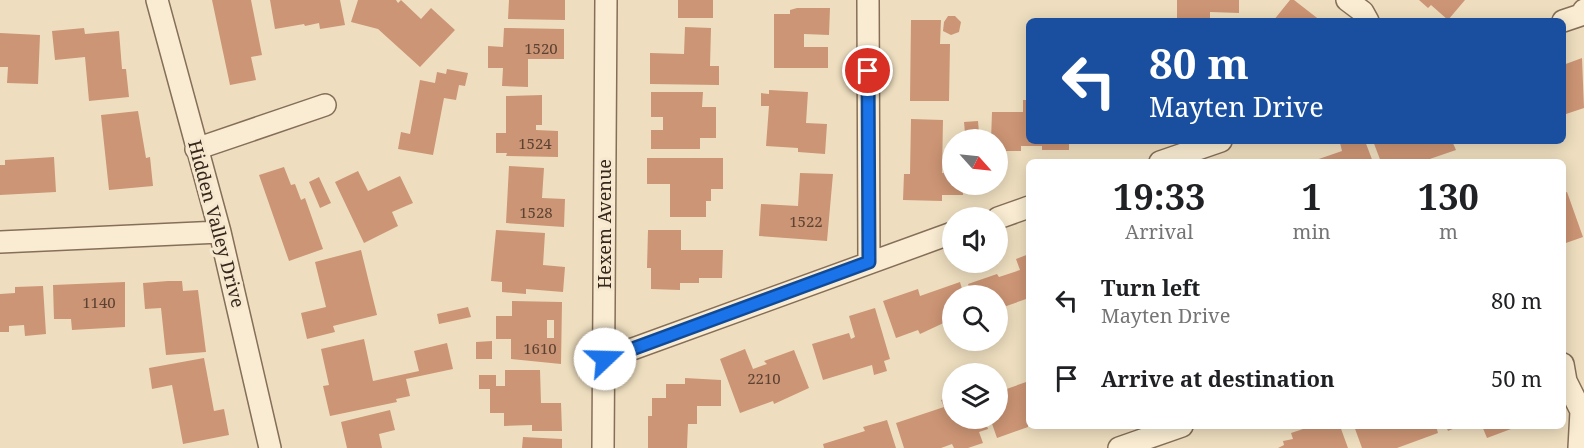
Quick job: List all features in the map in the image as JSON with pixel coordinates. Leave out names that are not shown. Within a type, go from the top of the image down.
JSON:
[{"type":"street","name":"Hidden Valley Drive","points":[[157,0],[220,232],[270,448]]},
{"type":"street","name":"Hexem Avenue","points":[[603,448],[606,0]]},
{"type":"street","points":[[868,0],[869,262]]},
{"type":"street","points":[[1347,0],[1366,18]]},
{"type":"street","points":[[1566,20],[1581,15],[1584,10]]},
{"type":"street","points":[[196,149],[325,105]]},
{"type":"street","points":[[1169,159],[1212,144]]},
{"type":"street","points":[[1008,214],[1026,208]]},
{"type":"street","points":[[0,242],[220,232]]},
{"type":"street","points":[[605,359],[942,236]]},
{"type":"street","points":[[1566,381],[1581,411],[1579,448]]},
{"type":"street","points":[[1119,448],[1173,429]]},
{"type":"building","points":[[212,0],[251,0],[262,55],[251,57],[256,80],[230,85]]},
{"type":"building","points":[[270,0],[340,0],[345,25],[320,29],[319,23],[275,29]]},
{"type":"building","points":[[358,0],[396,0],[398,3],[401,0],[421,19],[431,8],[455,30],[420,67],[378,29],[351,22]]},
{"type":"building","points":[[509,0],[565,0],[565,20],[508,19]]},
{"type":"building","points":[[678,0],[713,0],[713,18],[678,18]]},
{"type":"building","points":[[1177,0],[1239,0],[1239,13],[1210,12],[1210,18],[1177,18]]},
{"type":"building","points":[[1290,0],[1294,0],[1317,18],[1275,18]]},
{"type":"building","points":[[1419,0],[1465,0],[1450,18],[1446,18],[1431,5],[1428,8]]},
{"type":"building","points":[[830,8],[829,35],[804,34],[804,47],[828,47],[828,68],[774,68],[774,14],[790,14],[790,10]]},
{"type":"building","points":[[948,16],[955,16],[961,22],[959,32],[951,35],[943,31],[944,22]]},
{"type":"building","points":[[911,20],[941,20],[940,44],[950,44],[949,101],[910,101]]},
{"type":"building","points":[[685,27],[711,28],[710,66],[719,66],[719,85],[650,84],[650,53],[684,54]]},
{"type":"building","points":[[84,28],[85,34],[119,31],[122,69],[126,69],[129,97],[89,101],[85,57],[55,60],[52,31]]},
{"type":"building","points":[[504,28],[564,29],[564,59],[528,59],[528,87],[502,86],[503,68],[488,68],[488,46],[503,47]]},
{"type":"building","points":[[0,33],[40,35],[38,84],[7,83],[8,67],[0,67]]},
{"type":"building","points":[[1582,58],[1584,108],[1566,114],[1566,64]]},
{"type":"building","points":[[447,69],[468,73],[465,86],[459,85],[456,100],[444,98],[433,155],[398,149],[401,132],[410,134],[420,80],[435,83],[437,72],[446,74]]},
{"type":"building","points":[[769,90],[808,92],[806,123],[827,124],[825,154],[798,152],[798,148],[766,146],[769,106],[761,106],[761,93],[769,94]]},
{"type":"building","points":[[651,92],[703,92],[702,107],[716,107],[716,138],[700,138],[700,149],[651,149],[651,130],[663,130],[663,117],[651,117]]},
{"type":"building","points":[[542,95],[542,125],[536,125],[536,130],[558,131],[558,157],[506,156],[507,153],[496,153],[496,133],[506,133],[506,96]]},
{"type":"building","points":[[1023,100],[1026,100],[1026,144],[1069,144],[1069,150],[1042,150],[1042,146],[1021,146],[1021,151],[1008,151],[1008,129],[991,129],[992,112],[1023,112]]},
{"type":"building","points":[[138,111],[146,158],[150,157],[153,186],[109,190],[101,115]]},
{"type":"building","points":[[911,119],[943,120],[942,201],[903,200],[904,174],[910,174]]},
{"type":"building","points":[[978,121],[979,129],[965,129],[964,122]]},
{"type":"building","points":[[1340,144],[1366,144],[1372,159],[1319,159],[1342,151]]},
{"type":"building","points":[[1374,144],[1453,144],[1456,150],[1430,159],[1380,159]]},
{"type":"building","points":[[54,157],[56,192],[0,195],[0,165],[5,165],[5,160]]},
{"type":"building","points":[[647,158],[723,158],[723,189],[711,189],[711,201],[706,201],[706,217],[670,217],[670,184],[647,184]]},
{"type":"building","points":[[509,166],[544,168],[542,198],[565,199],[564,227],[506,223]]},
{"type":"building","points":[[284,167],[291,185],[295,184],[301,200],[305,198],[323,249],[289,261],[259,175]]},
{"type":"building","points":[[358,171],[368,191],[400,176],[413,203],[392,212],[398,226],[364,243],[335,182]]},
{"type":"building","points":[[800,173],[833,174],[827,241],[759,236],[761,204],[798,206]]},
{"type":"building","points":[[319,177],[331,203],[320,208],[309,182]]},
{"type":"building","points":[[1566,192],[1583,237],[1566,243]]},
{"type":"building","points":[[496,230],[545,233],[543,265],[565,267],[563,292],[526,289],[526,294],[502,292],[502,282],[491,281]]},
{"type":"building","points":[[648,230],[681,230],[681,250],[723,250],[722,278],[699,278],[699,283],[680,283],[680,290],[651,289],[651,268],[647,268]]},
{"type":"building","points":[[361,250],[377,315],[333,326],[335,332],[307,339],[301,313],[326,307],[315,262]]},
{"type":"building","points":[[1026,255],[1026,299],[1008,305],[1008,285],[968,284],[997,274],[999,277],[1020,270],[1016,259]]},
{"type":"building","points":[[182,281],[183,291],[198,290],[206,352],[166,355],[161,308],[145,309],[143,283]]},
{"type":"building","points":[[125,282],[125,327],[72,330],[71,319],[54,319],[53,285]]},
{"type":"building","points":[[43,286],[46,334],[25,336],[24,325],[9,326],[9,332],[0,332],[0,294],[15,293],[15,287]]},
{"type":"building","points":[[942,288],[942,324],[920,334],[918,330],[896,338],[883,301],[918,289],[920,296]]},
{"type":"building","points":[[512,301],[562,302],[561,364],[511,359],[511,339],[496,339],[496,316],[512,316]],"holes":[[[547,320],[554,320],[554,338],[547,338]]]},
{"type":"building","points":[[468,307],[471,317],[439,324],[437,314]]},
{"type":"building","points":[[875,308],[890,359],[884,361],[887,371],[874,375],[872,365],[823,380],[812,344],[849,333],[851,339],[855,337],[849,316]]},
{"type":"building","points":[[364,339],[373,381],[419,371],[414,351],[447,343],[453,369],[406,379],[410,396],[396,399],[397,402],[330,416],[323,386],[329,385],[321,349]]},
{"type":"building","points":[[492,341],[492,359],[476,359],[476,342]]},
{"type":"building","points":[[745,349],[753,369],[767,364],[764,361],[794,350],[809,388],[774,404],[773,401],[740,413],[720,359]]},
{"type":"building","points":[[204,358],[214,411],[224,409],[229,435],[183,444],[172,385],[152,389],[149,368]]},
{"type":"building","points":[[505,370],[540,370],[541,403],[561,403],[562,431],[532,431],[532,425],[504,426],[504,413],[490,413],[490,389],[479,389],[479,375],[496,375],[496,386],[505,386]]},
{"type":"building","points":[[685,378],[721,380],[721,406],[697,406],[697,424],[688,424],[687,448],[648,448],[648,416],[652,416],[652,398],[666,398],[666,384],[685,384]]},
{"type":"building","points":[[1026,382],[1026,428],[997,438],[994,429],[1008,429],[1008,388]]},
{"type":"building","points":[[942,408],[942,429],[988,429],[979,432],[983,443],[968,448],[954,448],[952,444],[941,448],[904,448],[896,423]]},
{"type":"building","points":[[390,410],[395,430],[379,434],[382,448],[347,448],[341,422]]},
{"type":"building","points":[[887,420],[896,448],[824,448],[823,444],[865,431],[863,427]]},
{"type":"building","points":[[1303,429],[1341,429],[1348,448],[1278,448],[1284,445],[1283,441],[1293,439],[1291,433]]},
{"type":"building","points":[[1355,429],[1437,429],[1438,433],[1397,448],[1362,448]]},
{"type":"building","points":[[1483,429],[1511,429],[1487,438]]},
{"type":"building","points":[[523,437],[562,439],[562,448],[522,448]]},
{"type":"route","points":[[605,359],[869,262],[868,71]]}]
